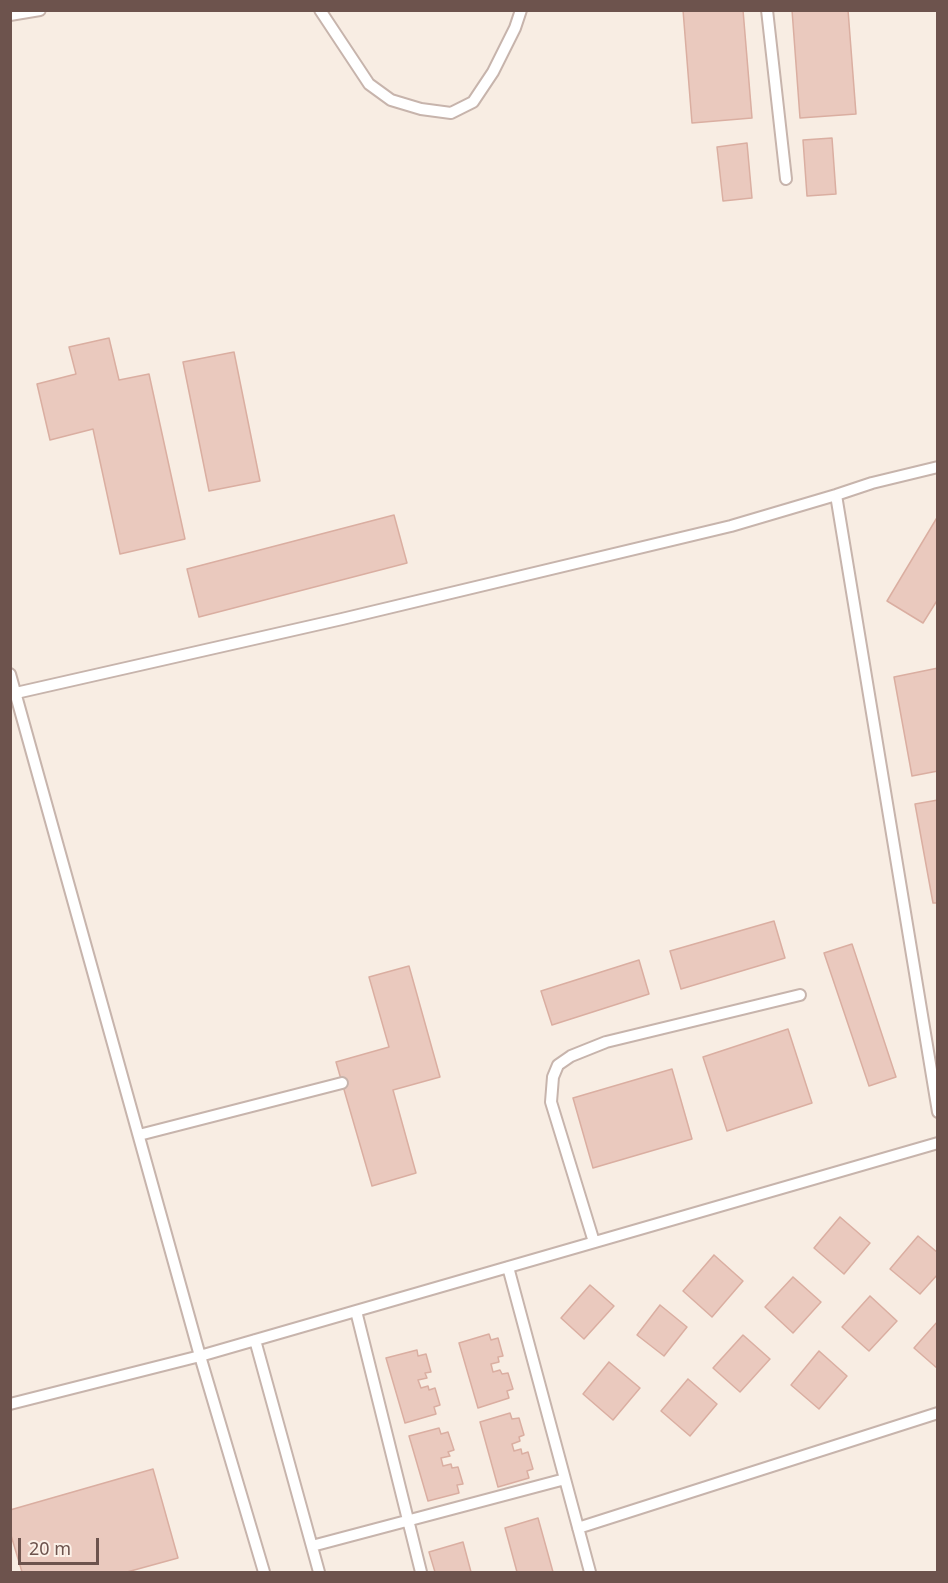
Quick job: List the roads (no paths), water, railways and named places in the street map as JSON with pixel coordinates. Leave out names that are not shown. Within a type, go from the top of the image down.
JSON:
[{"type":"lane","points":[[10,15],[40,10]]},
{"type":"lane","points":[[320,10],[369,84],[391,100],[421,109],[451,113],[473,102],[493,72],[515,28],[521,10]]},
{"type":"lane","points":[[767,10],[786,179]]},
{"type":"lane","points":[[16,693],[342,619],[731,526],[872,483],[938,467]]},
{"type":"lane","points":[[836,495],[938,1112]]},
{"type":"lane","points":[[10,674],[200,1356],[264,1572]]},
{"type":"lane","points":[[594,1242],[551,1101],[553,1077],[558,1065],[572,1056],[606,1042],[800,995]]},
{"type":"lane","points":[[139,1135],[342,1083]]},
{"type":"lane","points":[[10,1404],[200,1356],[938,1143]]},
{"type":"lane","points":[[508,1267],[590,1572]]},
{"type":"lane","points":[[356,1311],[406,1520],[421,1572]]},
{"type":"lane","points":[[255,1340],[319,1572]]},
{"type":"lane","points":[[578,1528],[938,1413]]},
{"type":"lane","points":[[312,1546],[565,1479]]}]
